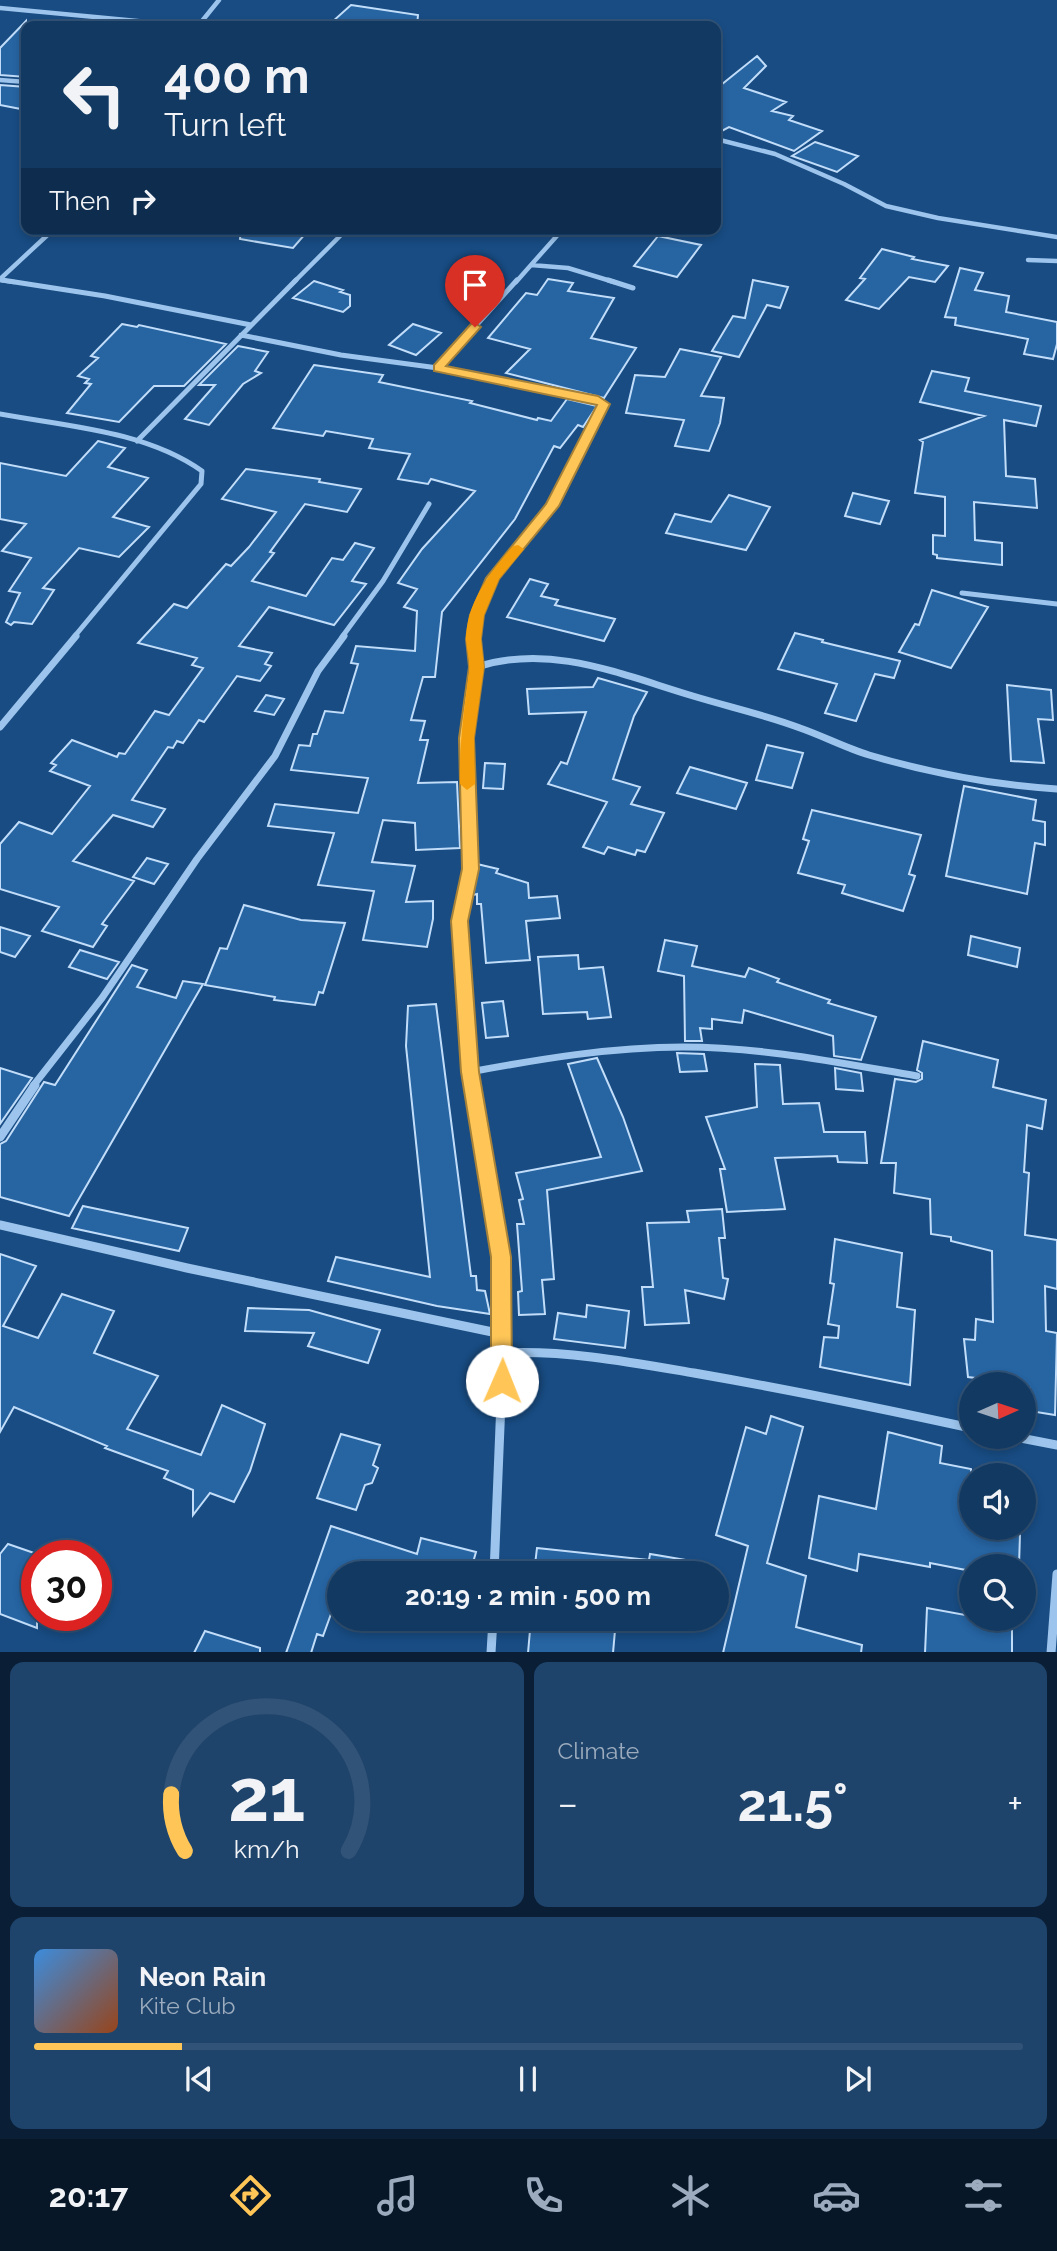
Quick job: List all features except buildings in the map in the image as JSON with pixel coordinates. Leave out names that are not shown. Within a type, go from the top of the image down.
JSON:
[{"type":"street","points":[[202,21],[219,0]]},
{"type":"street","points":[[0,8],[137,21]]},
{"type":"street","points":[[0,80],[21,82]]},
{"type":"street","points":[[721,140],[775,154],[844,184],[886,206],[938,218],[1057,237]]},
{"type":"street","points":[[0,279],[48,235]]},
{"type":"street","points":[[137,441],[341,235]]},
{"type":"street","points":[[438,368],[558,235]]},
{"type":"street","points":[[1028,260],[1057,261]]},
{"type":"street","points":[[531,265],[568,268],[634,288]]},
{"type":"street","points":[[0,279],[105,296],[251,325]]},
{"type":"street","points":[[241,335],[341,355],[438,368],[598,400],[604,404],[552,506],[493,578],[477,615],[474,639],[477,667],[467,738],[471,869],[460,921],[470,1072],[501,1257],[503,1353],[494,1561]]},
{"type":"street","points":[[0,414],[137,441],[195,463],[202,471],[201,484],[0,727]]},
{"type":"street","points":[[0,1137],[32,1088],[102,998],[197,859],[275,756],[318,671],[383,581],[429,504]]},
{"type":"street","points":[[962,593],[1057,604]]},
{"type":"street","points":[[477,667],[499,659],[513,658],[582,663],[790,724],[865,753],[904,764],[1018,786],[1057,789]]},
{"type":"street","points":[[470,1072],[579,1055],[658,1048],[712,1048],[772,1052],[917,1076]]},
{"type":"street","points":[[0,1225],[187,1268],[502,1334]]},
{"type":"street","points":[[503,1353],[531,1350],[581,1354],[759,1384],[959,1426]]},
{"type":"street","points":[[1036,1441],[1057,1445]]},
{"type":"street","points":[[1051,1652],[1057,1574]]},
{"type":"street","points":[[491,1652],[492,1631]]},
{"type":"slow traffic","points":[[467,784],[467,738],[477,667],[474,639],[477,615],[493,578],[518,549]]},
{"type":"route","points":[[475,327],[438,368],[598,400],[604,404],[604,409],[552,506],[493,578],[477,615],[474,639],[477,667],[467,738],[471,869],[460,921],[470,1072],[501,1257],[502,1381]]}]
